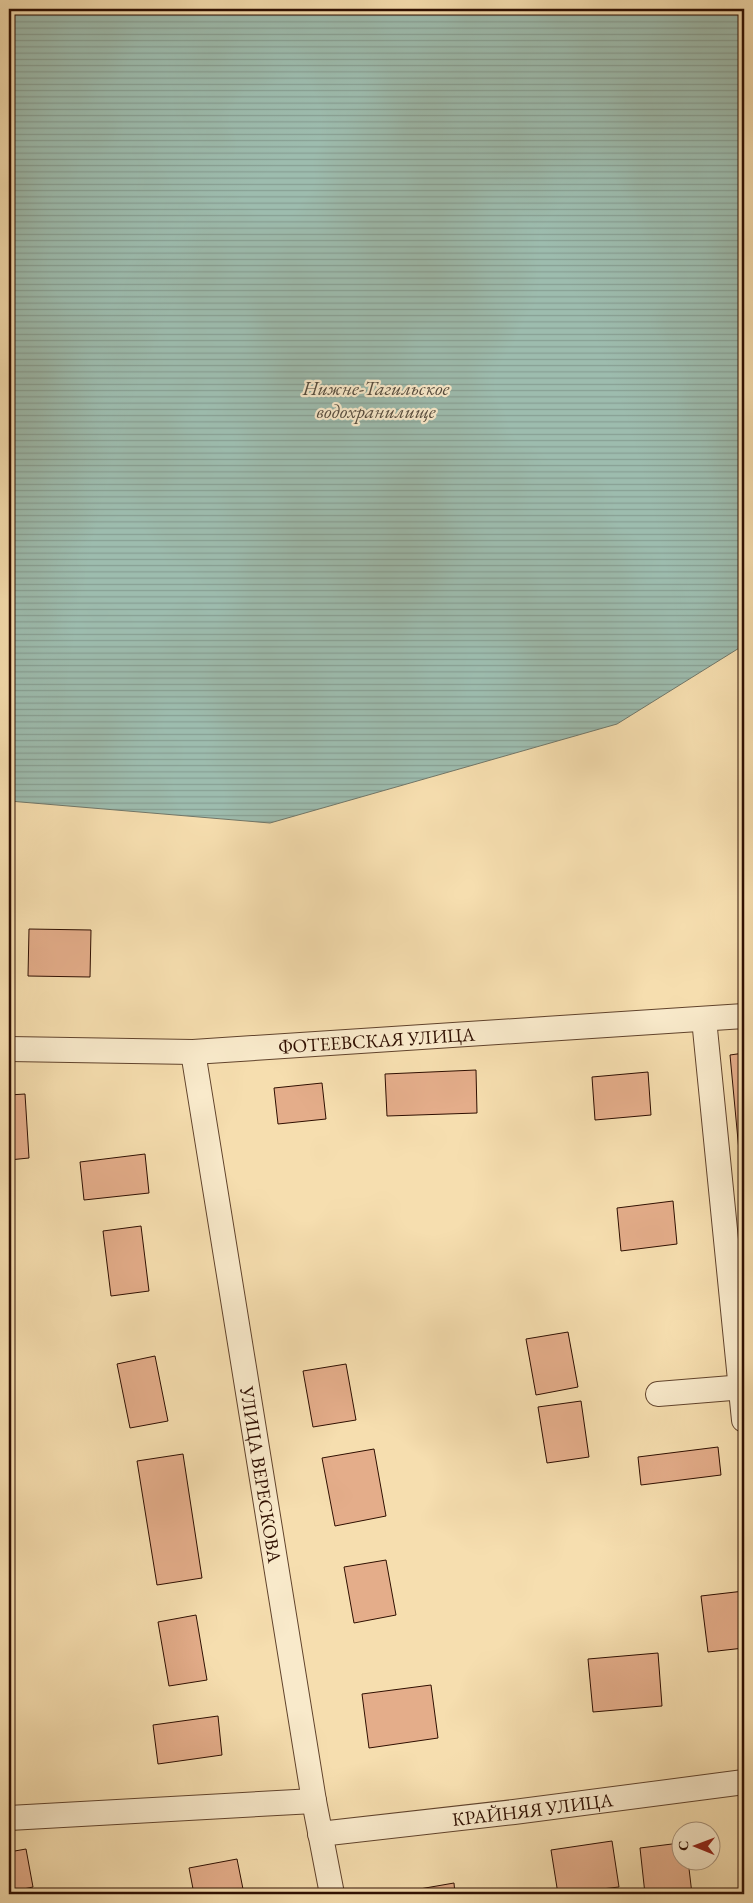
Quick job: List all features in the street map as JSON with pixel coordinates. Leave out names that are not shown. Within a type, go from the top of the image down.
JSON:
[{"type":"street","name":"ФОТЕЕВСКАЯ УЛИЦА","points":[[9,1049],[193,1052],[744,1016]]},
{"type":"street","points":[[704,1019],[744,1420]]},
{"type":"street","name":"УЛИЦА ВЕРЕСКОВА","points":[[193,1052],[314,1801],[332,1894]]},
{"type":"street","points":[[658,1394],[742,1387]]},
{"type":"street","name":"КРАЙНЯЯ УЛИЦА","points":[[320,1834],[514,1812],[744,1782]]},
{"type":"street","points":[[9,1818],[314,1801]]},
{"type":"water","name":"Нижне-Тагильское водохранилище","points":[[9,9],[744,9],[744,645],[617,724],[270,823],[9,801]]},
{"type":"building","points":[[29,929],[91,930],[90,977],[28,976]]},
{"type":"building","points":[[744,1053],[744,1150],[739,1151],[730,1055]]},
{"type":"building","points":[[476,1070],[477,1113],[387,1116],[385,1074]]},
{"type":"building","points":[[648,1072],[651,1115],[595,1120],[592,1077]]},
{"type":"building","points":[[322,1083],[326,1119],[278,1124],[274,1088]]},
{"type":"building","points":[[25,1094],[29,1158],[9,1160],[9,1095]]},
{"type":"building","points":[[145,1154],[149,1193],[84,1200],[80,1162]]},
{"type":"building","points":[[673,1201],[677,1244],[621,1251],[617,1208]]},
{"type":"building","points":[[141,1226],[149,1291],[111,1296],[103,1231]]},
{"type":"building","points":[[568,1332],[578,1387],[536,1395],[526,1339]]},
{"type":"building","points":[[155,1356],[168,1421],[130,1428],[117,1364]]},
{"type":"building","points":[[346,1364],[356,1420],[313,1427],[303,1371]]},
{"type":"building","points":[[581,1401],[589,1457],[547,1463],[538,1407]]},
{"type":"building","points":[[718,1447],[721,1475],[641,1485],[638,1457]]},
{"type":"building","points":[[374,1449],[386,1516],[335,1526],[322,1458]]},
{"type":"building","points":[[183,1454],[202,1578],[157,1585],[137,1461]]},
{"type":"building","points":[[386,1560],[396,1615],[354,1623],[344,1567]]},
{"type":"building","points":[[744,1591],[744,1648],[708,1652],[701,1596]]},
{"type":"building","points":[[196,1615],[207,1680],[169,1686],[158,1622]]},
{"type":"building","points":[[658,1653],[662,1706],[593,1712],[588,1659]]},
{"type":"building","points":[[431,1685],[438,1738],[369,1748],[362,1694]]},
{"type":"building","points":[[218,1716],[222,1755],[158,1764],[153,1725]]},
{"type":"building","points":[[612,1841],[619,1887],[558,1894],[551,1850]]},
{"type":"building","points":[[670,1844],[670,1870],[689,1870],[692,1894],[645,1894],[640,1848]]},
{"type":"building","points":[[26,1849],[33,1887],[9,1892],[9,1852]]},
{"type":"building","points":[[237,1859],[244,1894],[194,1894],[189,1868]]},
{"type":"building","points":[[454,1883],[455,1894],[408,1894],[408,1891]]}]
